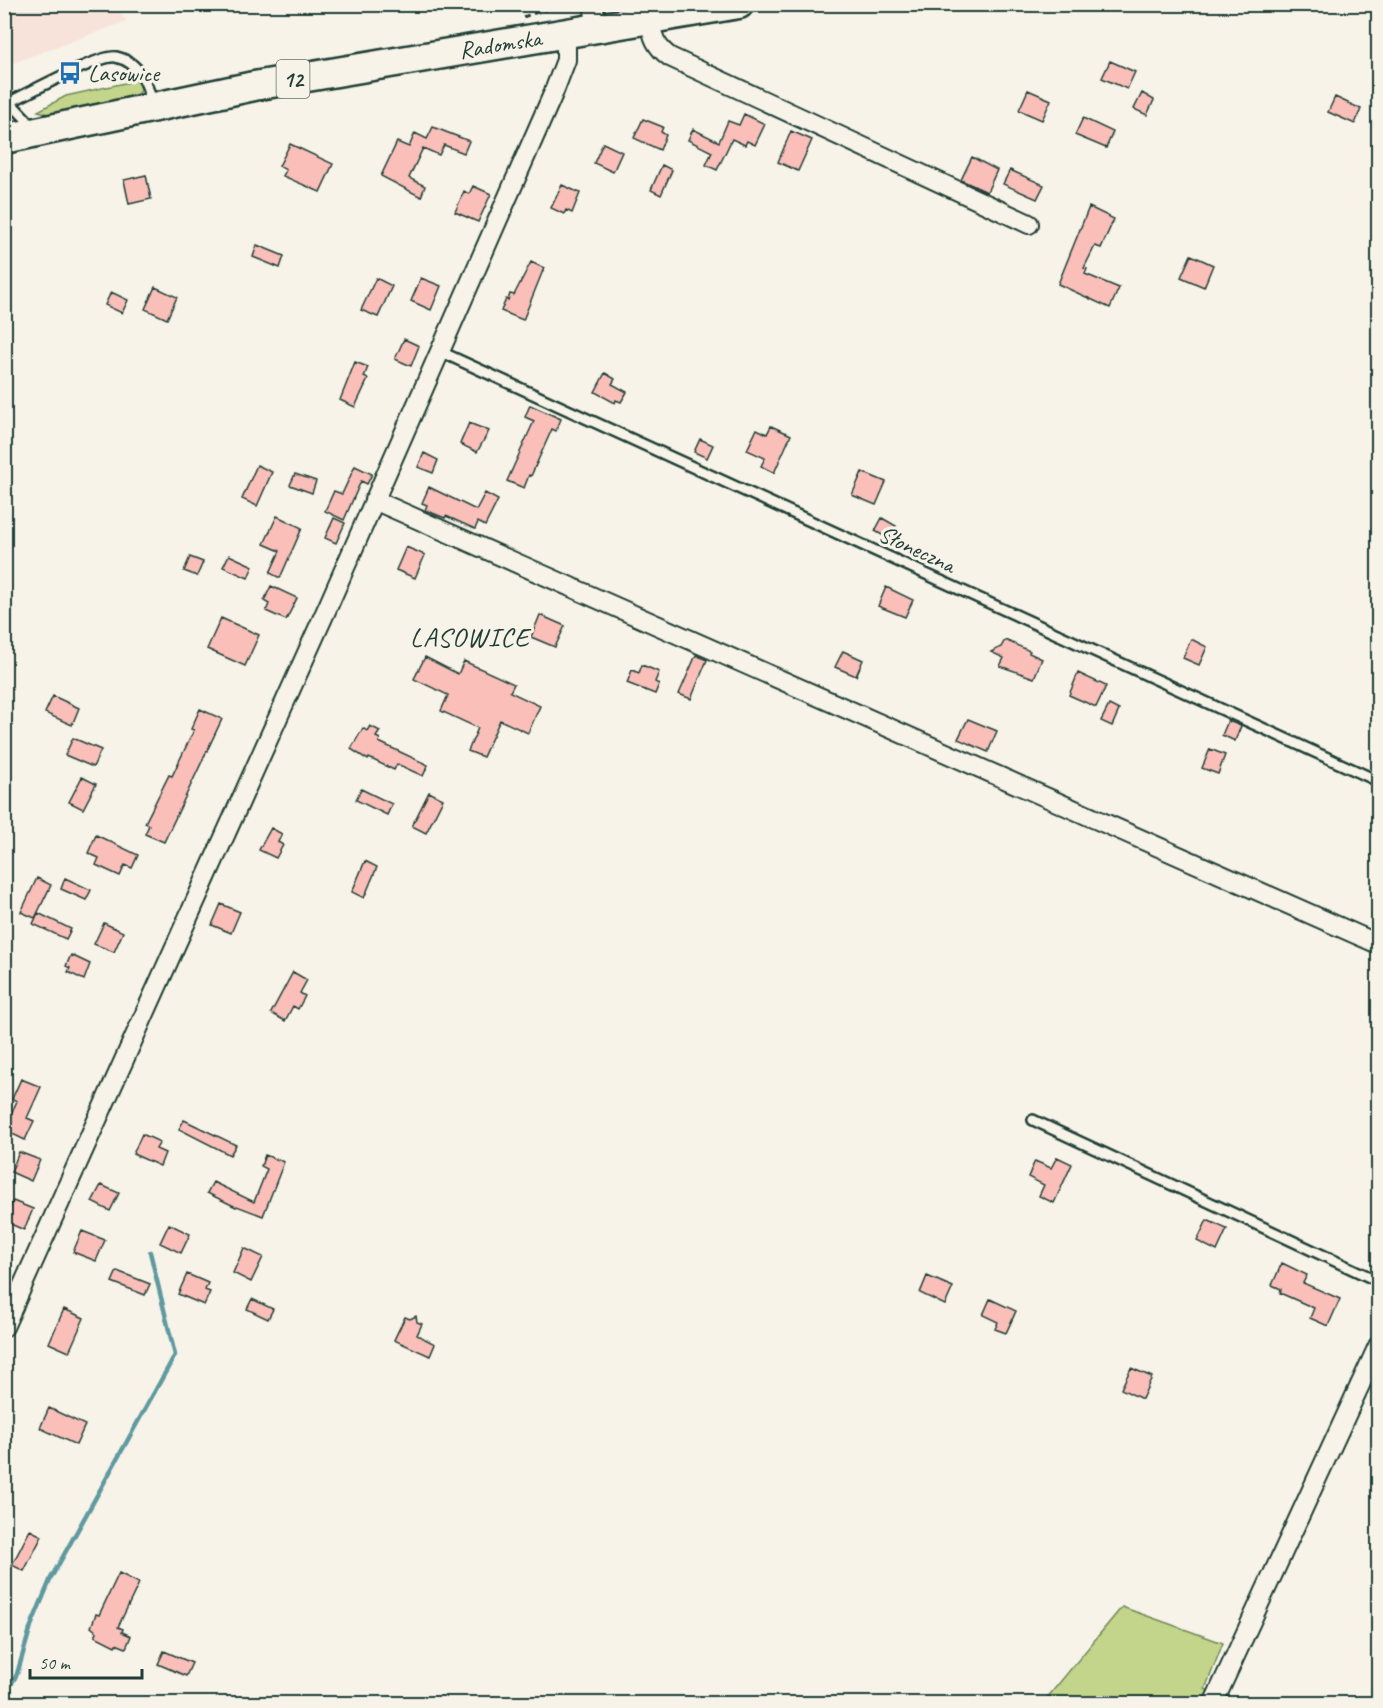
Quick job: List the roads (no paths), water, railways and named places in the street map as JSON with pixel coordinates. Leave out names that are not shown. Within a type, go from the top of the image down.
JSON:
[{"type":"main road","name":"12","points":[[566,33],[596,16],[650,19],[739,4]]},
{"type":"main road","name":"Radomska","points":[[153,106],[254,86],[566,33]]},
{"type":"main road","name":"12","points":[[18,136],[153,106]]},
{"type":"street","points":[[650,19],[655,42],[660,50],[670,57],[1029,224]]},
{"type":"street","points":[[4,1327],[554,94],[566,60],[566,33]]},
{"type":"street","points":[[374,500],[1378,945]]},
{"type":"street","points":[[1213,1704],[1378,1346]]},
{"type":"lane","points":[[18,136],[26,118],[7,99],[114,56],[130,63],[142,75],[149,88],[153,106]]},
{"type":"lane","name":"Słoneczna","points":[[439,351],[1378,781]]},
{"type":"lane","points":[[1033,1120],[1378,1281]]},
{"type":"waterway","points":[[4,1697],[17,1674],[31,1626],[51,1578],[175,1355],[150,1252]]},
{"type":"place","name":"Lasowice","points":[[70,73]]},
{"type":"district","name":"LASOWICE","points":[[470,637]]}]
